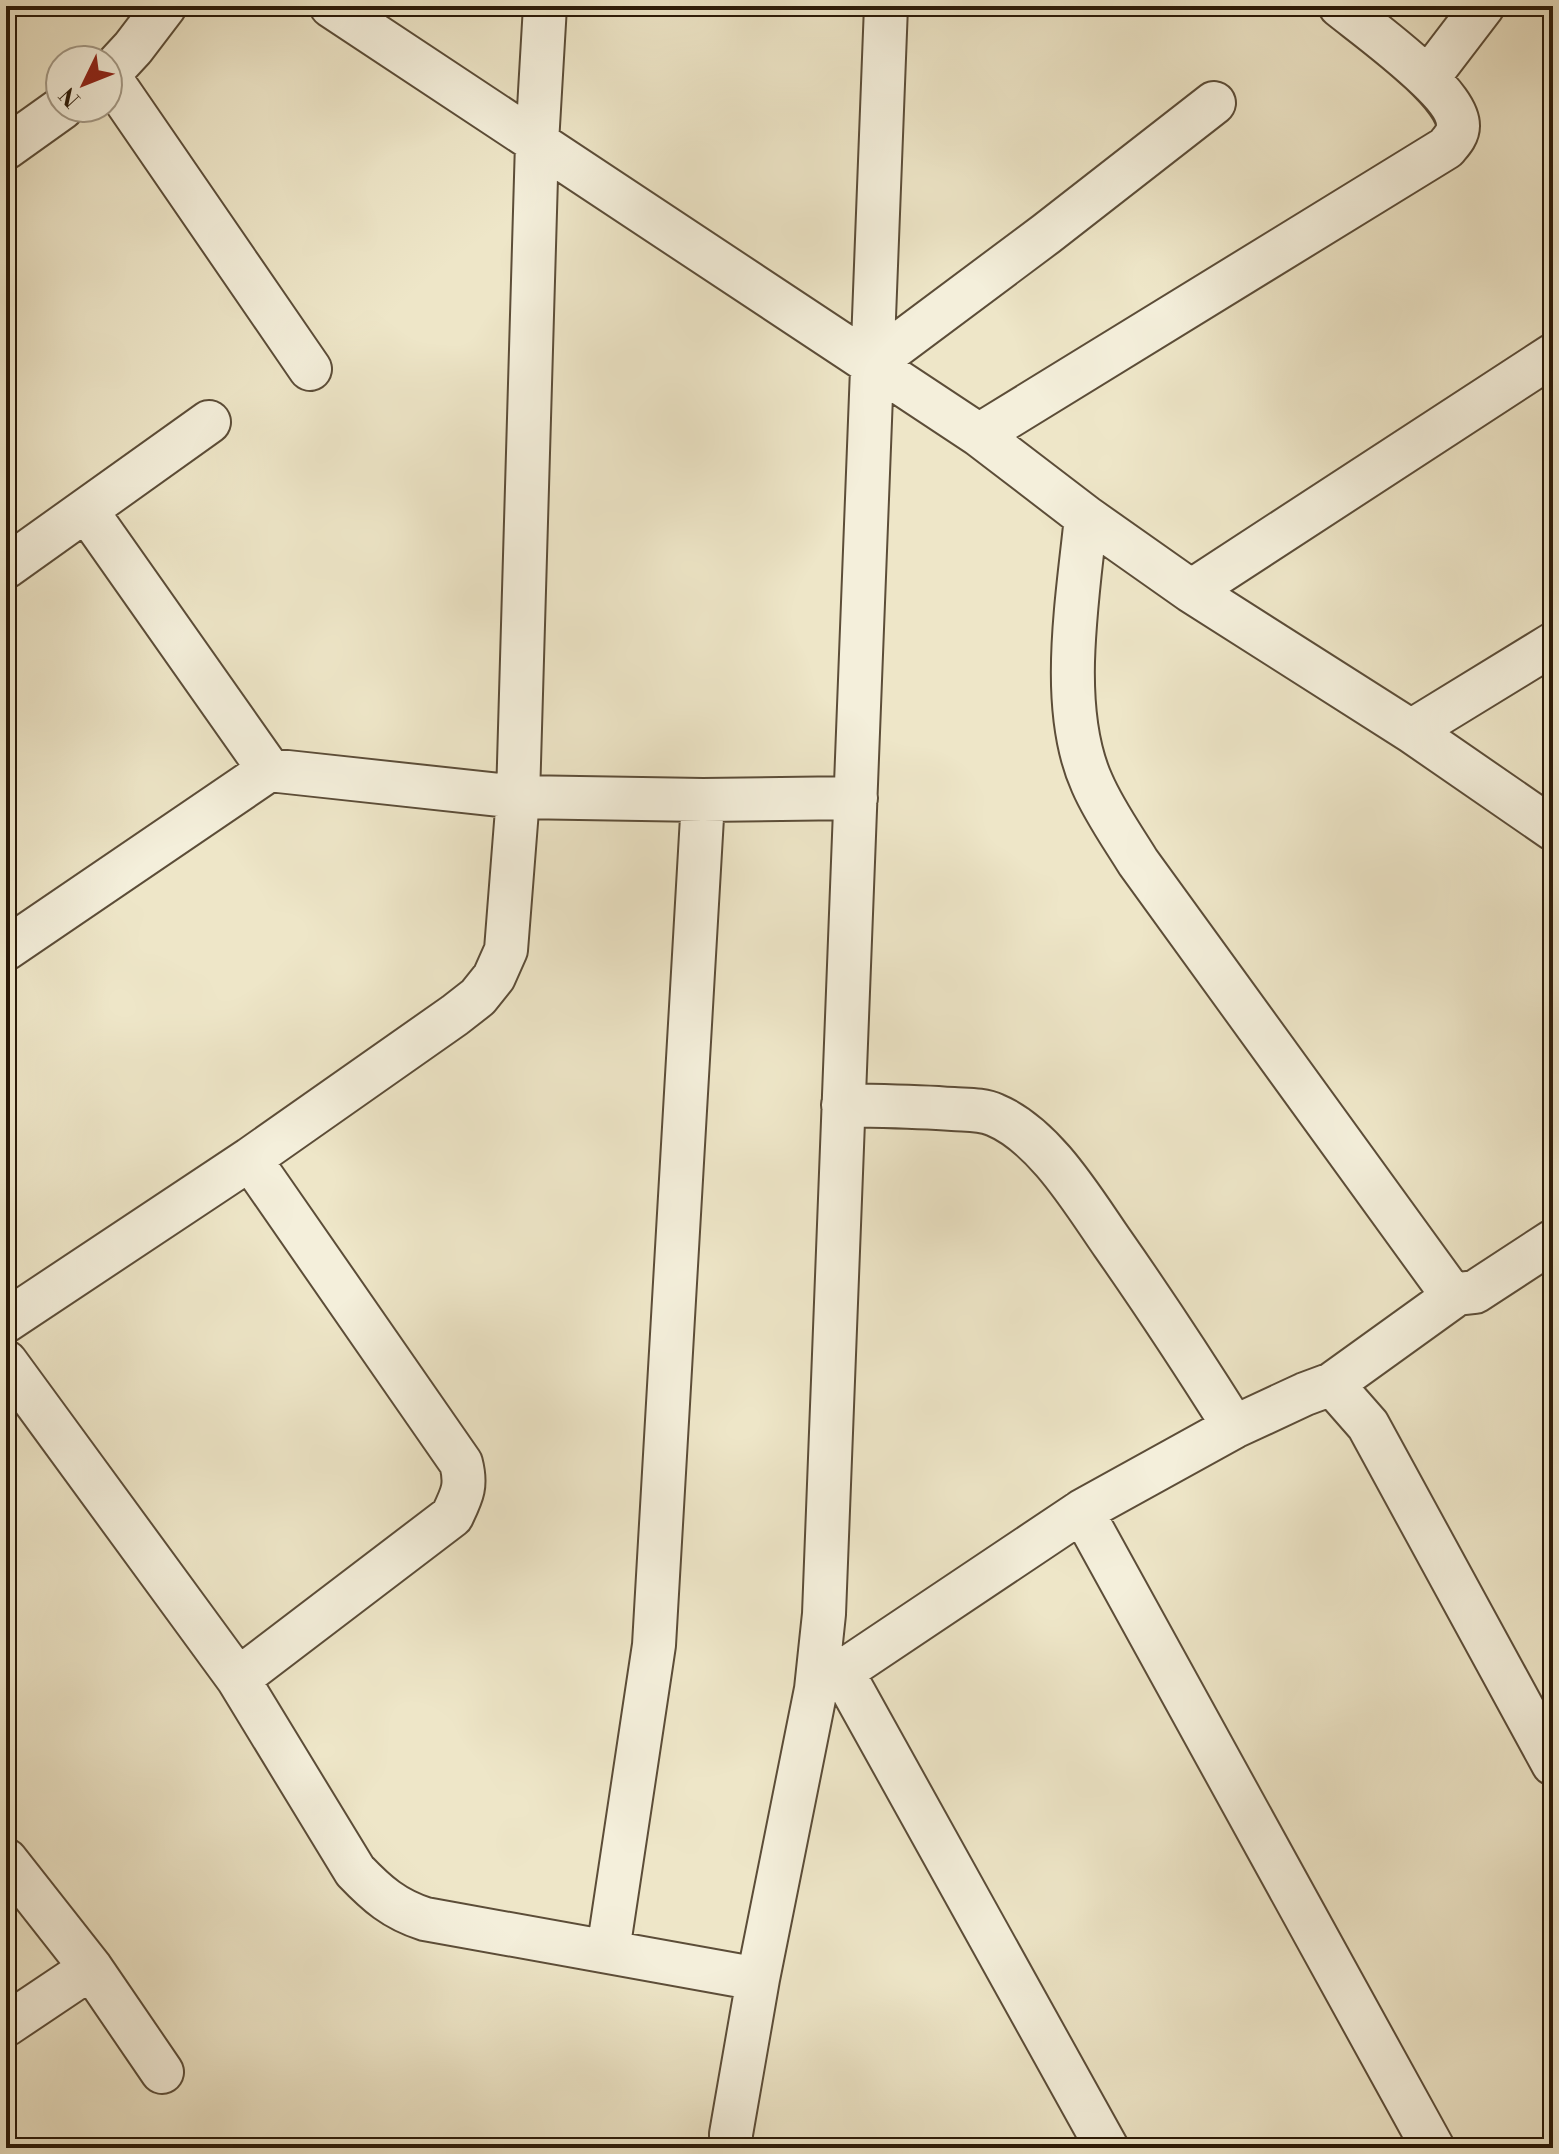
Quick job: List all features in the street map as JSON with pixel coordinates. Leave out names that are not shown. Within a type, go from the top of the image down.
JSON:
[{"type":"street","points":[[124,58],[165,6]]},
{"type":"street","points":[[331,6],[979,435],[1086,517],[1191,591],[1411,731],[1553,829]]},
{"type":"street","points":[[6,1321],[250,1159],[455,1015],[478,997],[494,977],[506,950],[518,797],[537,143],[545,6]]},
{"type":"street","points":[[731,2148],[758,1979],[829,1680],[824,1614],[886,6]]},
{"type":"street","points":[[979,435],[1446,148],[1458,128],[1455,112],[1428,78],[1340,6]]},
{"type":"street","points":[[1428,78],[1483,6]]},
{"type":"street","points":[[124,98],[310,369]]},
{"type":"street","points":[[872,364],[1214,103]]},
{"type":"street","points":[[6,148],[44,121]]},
{"type":"street","points":[[1191,591],[1553,355]]},
{"type":"street","points":[[6,567],[209,422]]},
{"type":"street","points":[[86,510],[269,770]]},
{"type":"street","points":[[1086,517],[1072,665],[1078,736],[1090,780],[1138,862],[1447,1288],[1457,1294]]},
{"type":"street","points":[[1411,731],[1553,644]]},
{"type":"street","points":[[6,949],[269,770],[518,797],[703,800],[856,798]]},
{"type":"street","points":[[608,1951],[654,1645],[703,800]]},
{"type":"street","points":[[843,1105],[977,1111],[993,1114],[1015,1127],[1041,1149],[1075,1190],[1161,1313],[1234,1427]]},
{"type":"street","points":[[238,1679],[452,1516],[465,1481],[461,1463],[250,1159]]},
{"type":"street","points":[[829,1680],[1082,1511],[1234,1427],[1332,1384],[1457,1294],[1475,1292],[1489,1285],[1553,1241]]},
{"type":"street","points":[[6,1362],[238,1679],[355,1871],[379,1895],[406,1913],[425,1919],[758,1979]]},
{"type":"street","points":[[1332,1384],[1368,1425],[1553,1764]]},
{"type":"street","points":[[1082,1511],[1433,2148]]},
{"type":"street","points":[[829,1680],[1106,2148]]},
{"type":"street","points":[[6,1860],[91,1968],[162,2072]]},
{"type":"street","points":[[6,2025],[91,1968]]}]
